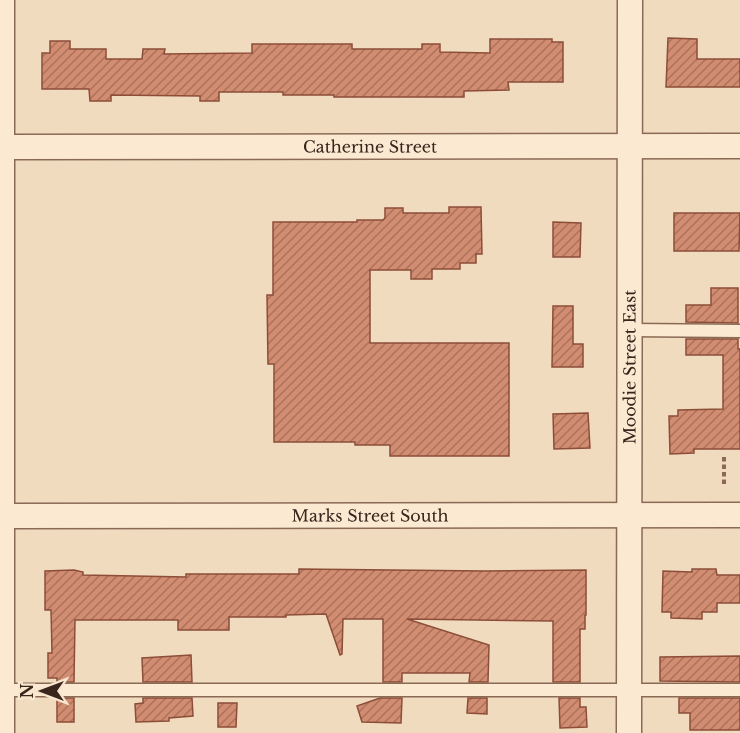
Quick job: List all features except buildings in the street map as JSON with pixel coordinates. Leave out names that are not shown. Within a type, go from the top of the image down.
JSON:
[{"type":"street","points":[[2,0],[0,331],[2,733]]},
{"type":"street","name":"Moodie Street East","points":[[629,733],[630,0]]},
{"type":"street","name":"Catherine Street","points":[[1,147],[740,146]]},
{"type":"street","name":"Marks Street South","points":[[0,516],[740,515]]},
{"type":"lane","points":[[630,330],[740,331]]},
{"type":"lane","points":[[1,690],[740,690]]},
{"type":"path","points":[[724,456],[724,484]]}]
